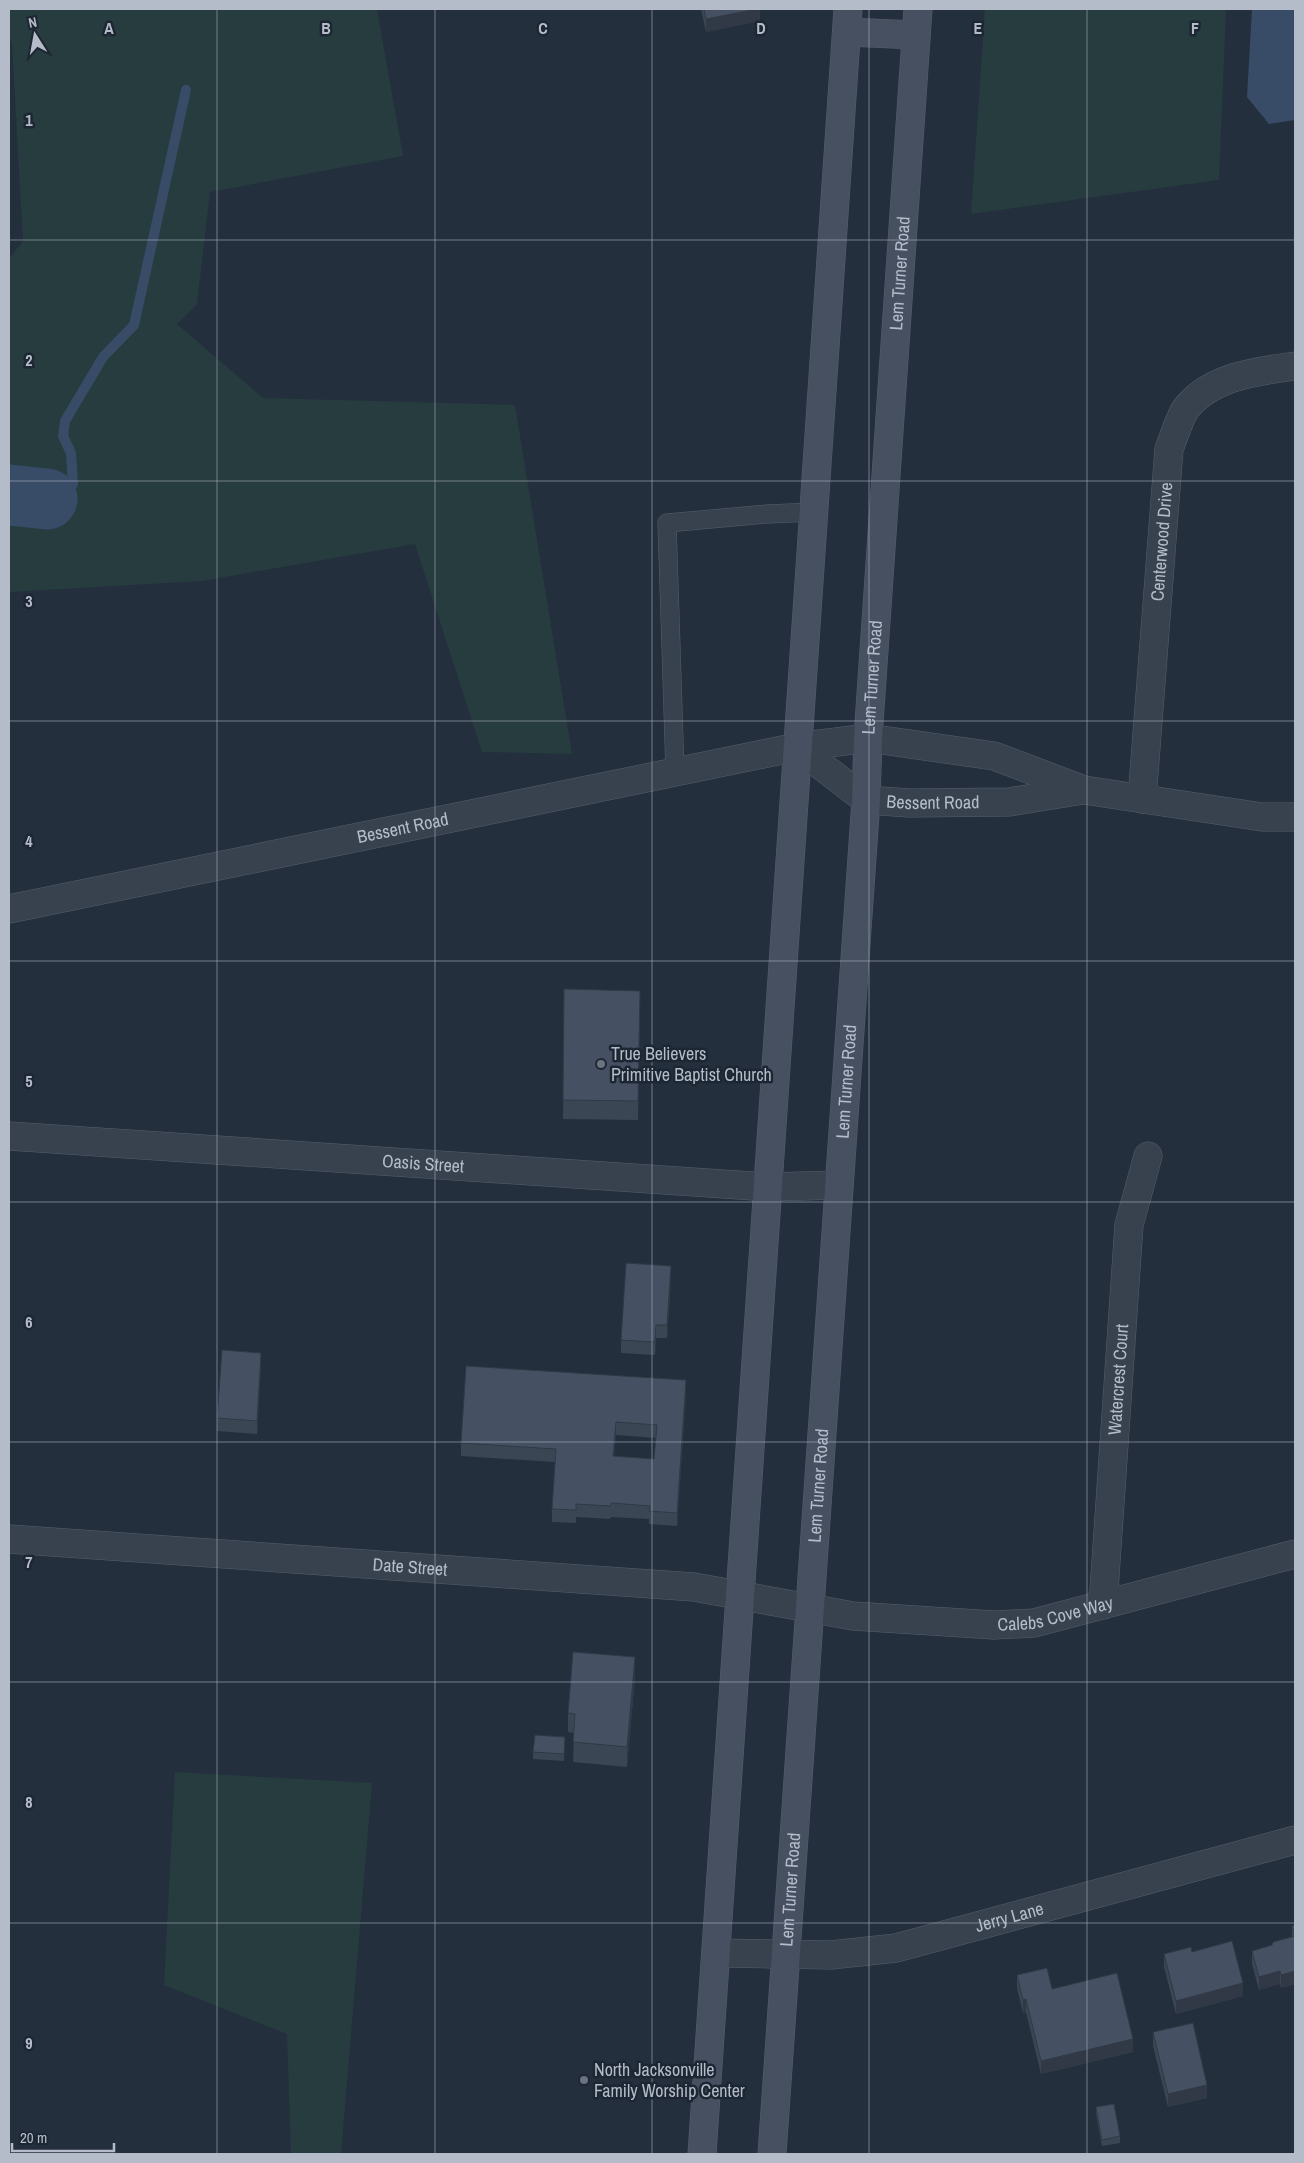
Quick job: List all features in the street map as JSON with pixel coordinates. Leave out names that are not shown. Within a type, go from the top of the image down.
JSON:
[{"type":"main road","points":[[702,2154],[847,20],[917,22]]},
{"type":"main road","name":"Lem Turner Road","points":[[772,2154],[866,800],[868,738],[917,22]]},
{"type":"street","name":"Centerwood Drive","points":[[1142,799],[1169,449],[1187,407],[1215,384],[1257,371],[1295,366]]},
{"type":"street","name":"Bessent Road","points":[[9,909],[797,747],[868,738],[994,756],[1084,790],[1262,817],[1295,817]]},
{"type":"street","name":"Bessent Road","points":[[797,747],[866,800],[909,803],[1009,802],[1084,790]]},
{"type":"street","name":"Oasis Street","points":[[9,1136],[768,1187],[838,1185]]},
{"type":"street","name":"Watercrest Court","points":[[1103,1605],[1129,1225],[1148,1156]]},
{"type":"street","name":"Date Street","points":[[9,1539],[694,1587],[810,1608]]},
{"type":"street","name":"Calebs Cove Way","points":[[810,1608],[853,1616],[994,1625],[1034,1623],[1295,1554]]},
{"type":"street","name":"Jerry Lane","points":[[716,1952],[831,1955],[896,1948],[1295,1840]]},
{"type":"lane","points":[[675,772],[667,522],[814,512]]},
{"type":"green space","points":[[9,9],[377,9],[403,156],[210,192],[197,304],[177,324],[263,398],[515,405],[572,754],[482,752],[415,544],[202,581],[9,592],[9,259],[23,241]]},
{"type":"green space","points":[[985,9],[1226,9],[1219,180],[971,214]]},
{"type":"green space","points":[[175,1772],[372,1783],[341,2154],[291,2154],[287,2034],[164,1985]]},
{"type":"water","points":[[1252,9],[1295,9],[1295,120],[1269,124],[1247,97]]},
{"type":"building","points":[[704,9],[757,9],[706,19]]},
{"type":"building","name":"True Believers Primitive Baptist Church","points":[[564,989],[640,991],[638,1101],[563,1100]]},
{"type":"building","points":[[626,1263],[671,1266],[667,1325],[656,1325],[655,1342],[621,1340]]},
{"type":"building","points":[[222,1350],[261,1353],[257,1421],[217,1418]]},
{"type":"building","points":[[466,1366],[686,1380],[677,1513],[649,1511],[650,1506],[611,1503],[610,1506],[576,1504],[576,1510],[552,1509],[556,1449],[461,1443]],"holes":[[[616,1422],[657,1425],[654,1459],[613,1456]]]},
{"type":"building","points":[[573,1652],[635,1657],[627,1747],[573,1742],[575,1714],[568,1713]]},
{"type":"building","points":[[535,1735],[565,1737],[564,1754],[533,1752]]},
{"type":"building","points":[[1295,1925],[1295,1936],[1292,1926]]},
{"type":"building","points":[[1295,1936],[1295,1971],[1281,1975],[1280,1971],[1259,1977],[1252,1951],[1272,1945],[1273,1942]]},
{"type":"building","points":[[1232,1941],[1243,1983],[1176,2001],[1164,1954],[1191,1947],[1192,1952]]},
{"type":"building","points":[[1047,1968],[1052,1989],[1117,1973],[1133,2039],[1041,2061],[1026,1999],[1023,2000],[1017,1975]]},
{"type":"building","points":[[1193,2023],[1207,2085],[1168,2094],[1153,2032]]},
{"type":"building","points":[[1114,2104],[1120,2136],[1102,2140],[1096,2107]]},
{"type":"waterway","points":[[47,499],[63,497],[73,484],[71,453],[63,436],[65,421],[103,357],[134,325],[186,90]]},
{"type":"waterway","points":[[9,495],[47,499]]},
{"type":"place","name":"True Believers Primitive Baptist Church","points":[[601,1064]]},
{"type":"place","name":"North Jacksonville Family Worship Center","points":[[584,2080]]}]
